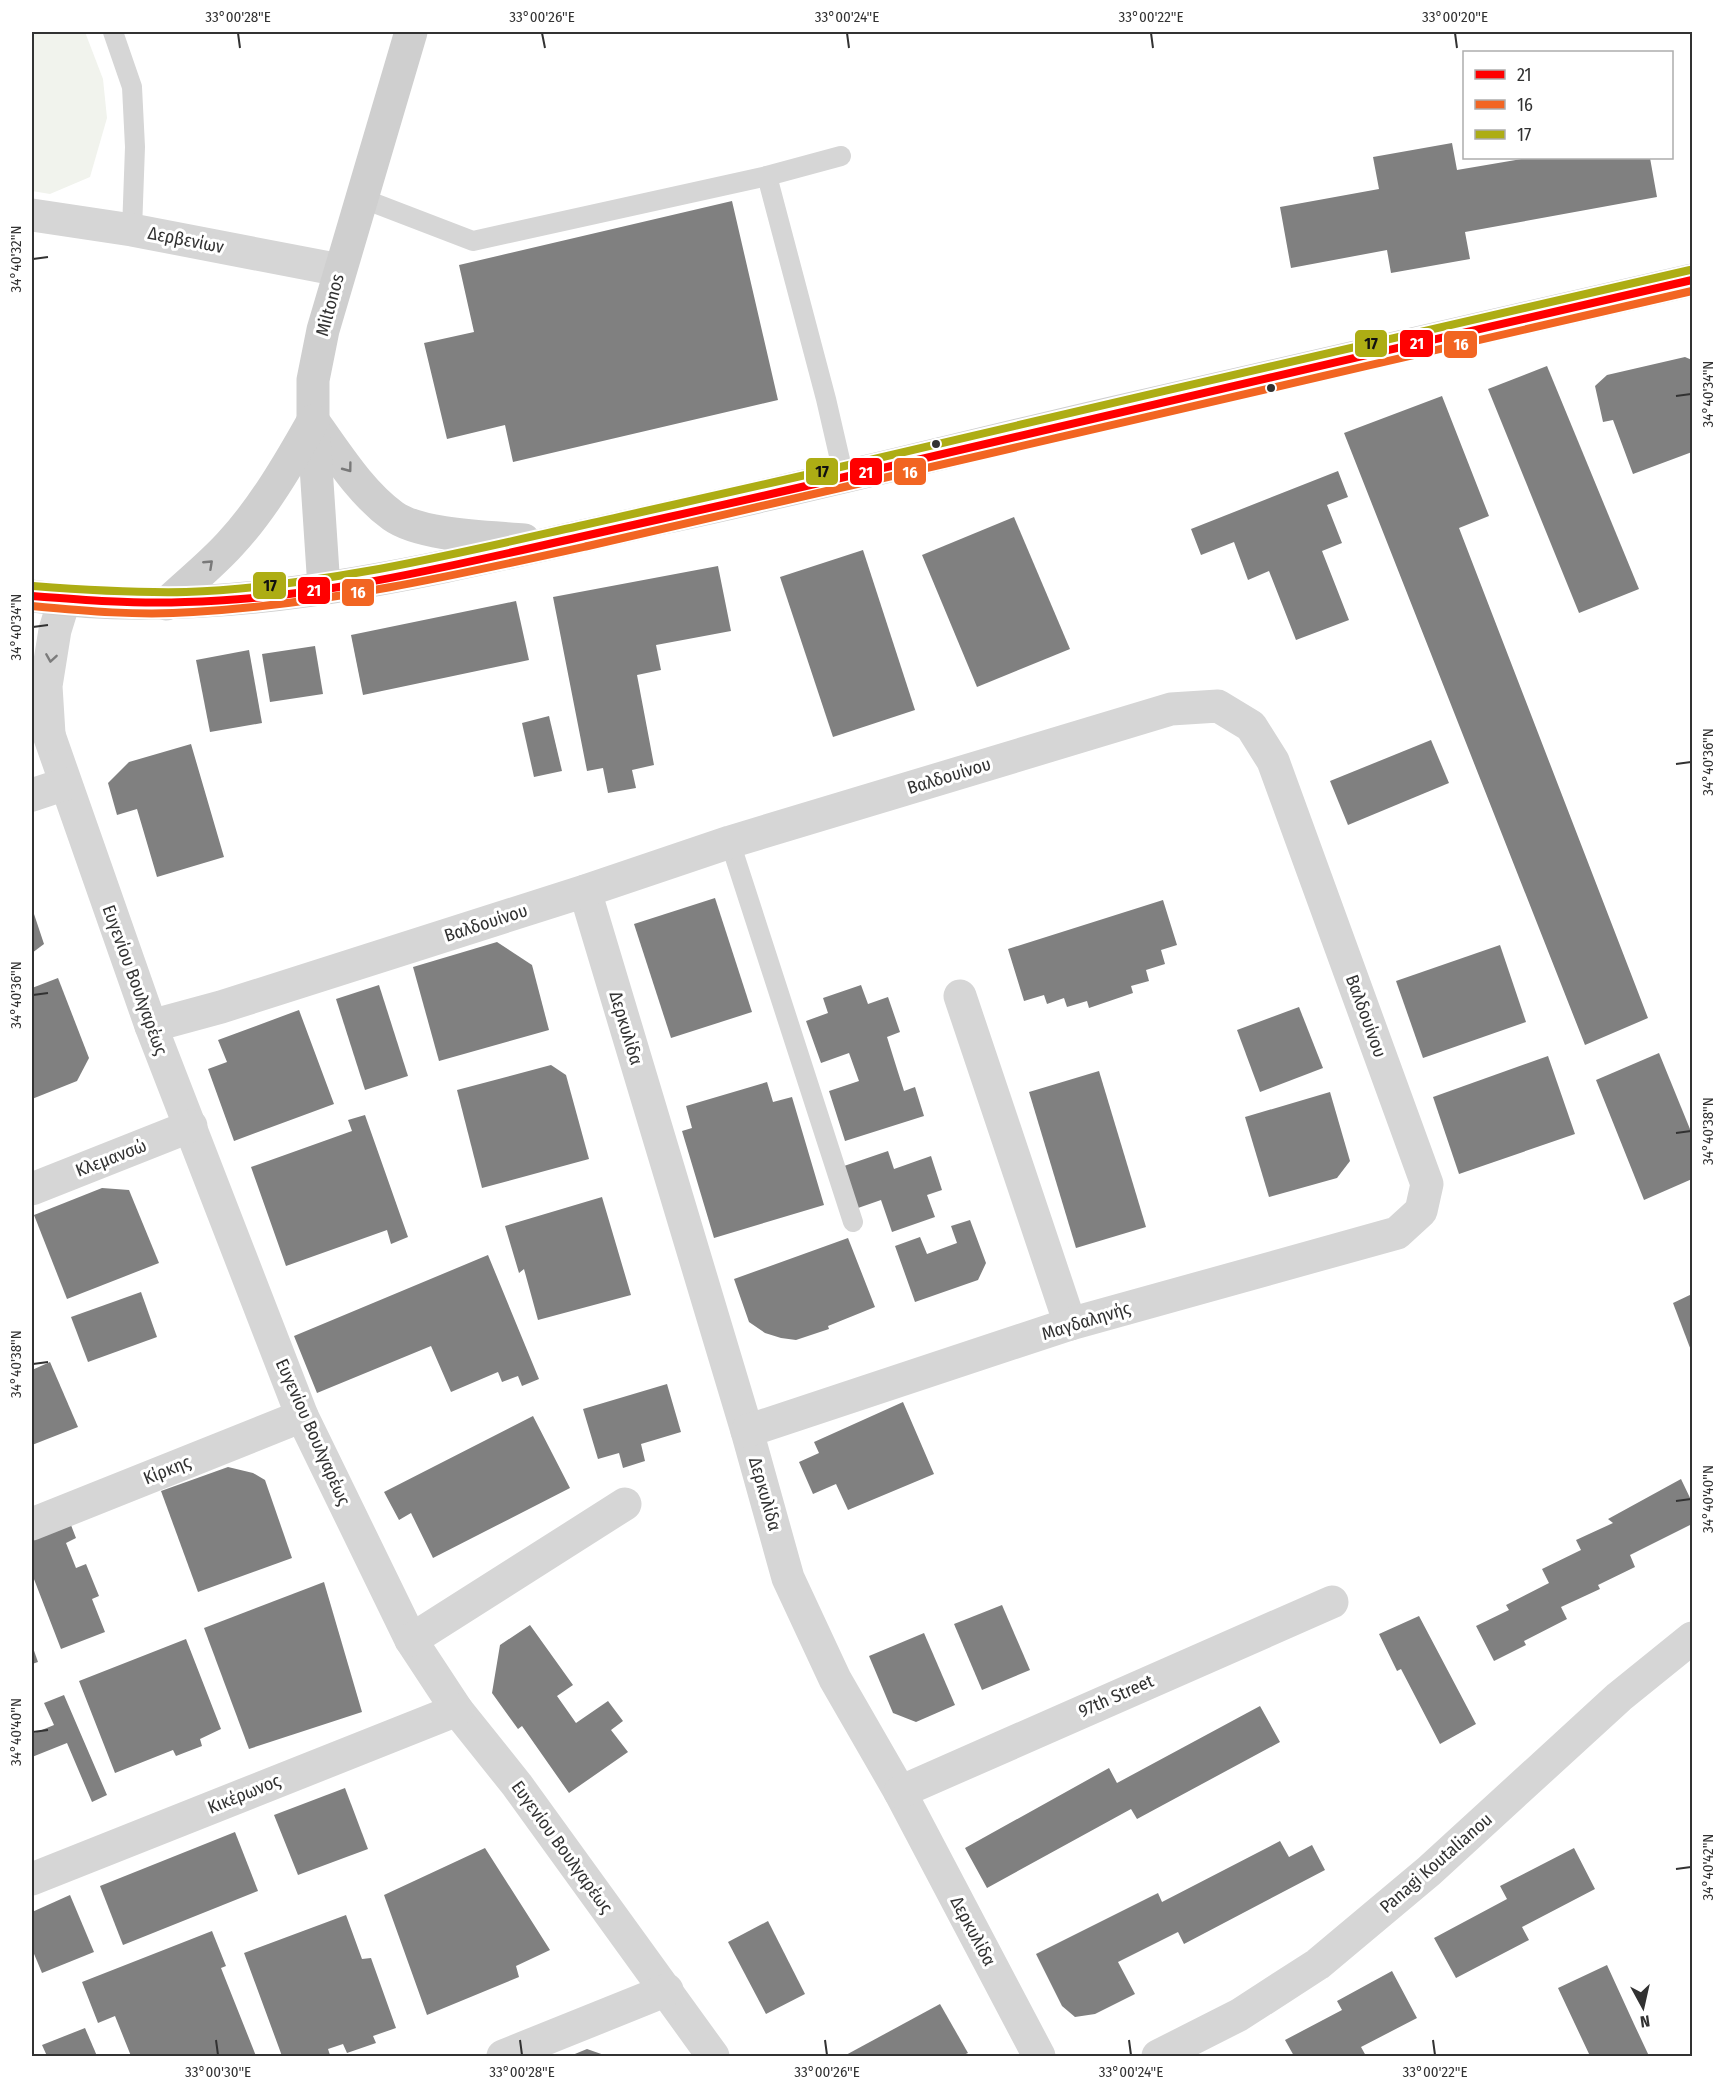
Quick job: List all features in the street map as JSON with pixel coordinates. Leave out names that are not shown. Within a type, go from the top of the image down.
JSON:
[{"type":"main road","name":"Miltonos","points":[[324,588],[313,421],[313,380],[323,330],[411,32]]},
{"type":"main road","points":[[32,596],[64,601],[166,604],[324,588],[475,560],[758,498],[1118,412],[1692,280]]},
{"type":"main road","points":[[166,604],[230,545],[246,526],[288,465],[313,421],[372,499],[395,518],[423,528],[459,534],[553,542]]},
{"type":"street","name":"Δερβενίων","points":[[32,215],[132,230],[340,270]]},
{"type":"street","name":"Ευγενίου Βουλγαρέως","points":[[49,735],[46,686],[55,630],[64,601]]},
{"type":"street","name":"Βαλδουίνου","points":[[151,1026],[220,1007],[585,891],[730,842],[1170,709],[1218,706],[1251,726],[1273,761],[1427,1184],[1421,1212]]},
{"type":"street","name":"Ευγενίου Βουλγαρέως","points":[[32,708],[49,735],[151,1026],[302,1416],[411,1640],[457,1710],[517,1785],[713,2056]]},
{"type":"street","points":[[32,795],[65,784]]},
{"type":"street","name":"Δερκυλίδα","points":[[585,891],[747,1431],[788,1578],[835,1679],[900,1792],[1039,2056]]},
{"type":"street","points":[[960,996],[1070,1324]]},
{"type":"street","name":"Κλεμανσώ","points":[[32,1189],[191,1126]]},
{"type":"street","name":"Μαγδαληνής","points":[[747,1431],[1070,1324],[1397,1233],[1421,1212]]},
{"type":"street","name":"Κίρκης","points":[[32,1524],[302,1416]]},
{"type":"street","points":[[411,1640],[625,1504]]},
{"type":"street","name":"97th Street","points":[[900,1792],[1332,1602]]},
{"type":"street","name":"Panagi Koutalianou","points":[[1158,2056],[1239,2015],[1318,1964],[1429,1871],[1619,1698],[1692,1638]]},
{"type":"street","name":"Κικέρωνος","points":[[32,1879],[457,1710]]},
{"type":"street","points":[[503,2056],[667,1990]]},
{"type":"lane","points":[[113,32],[132,87],[135,147],[132,230]]},
{"type":"lane","points":[[361,198],[473,241],[768,176],[841,156]]},
{"type":"lane","points":[[768,176],[844,477]]},
{"type":"lane","points":[[730,842],[853,1222]]},
{"type":"shaded area","points":[[32,32],[85,32],[103,79],[107,118],[90,177],[50,194],[32,191]]},
{"type":"building","points":[[1452,143],[1457,170],[1521,159],[1650,159],[1657,197],[1465,232],[1470,259],[1391,273],[1387,250],[1291,268],[1280,207],[1379,189],[1373,157]]},
{"type":"building","points":[[732,201],[778,400],[513,462],[505,425],[447,439],[424,343],[474,332],[459,265]]},
{"type":"building","points":[[1685,357],[1692,360],[1692,452],[1633,474],[1613,420],[1603,422],[1595,386],[1607,375]]},
{"type":"building","points":[[1547,366],[1639,589],[1579,613],[1488,389]]},
{"type":"building","points":[[1442,396],[1489,516],[1459,528],[1648,1018],[1585,1045],[1344,433]]},
{"type":"building","points":[[1338,471],[1348,497],[1327,505],[1342,543],[1322,551],[1349,620],[1296,640],[1269,571],[1248,580],[1234,542],[1201,555],[1191,529]]},
{"type":"building","points":[[1014,517],[1070,649],[977,687],[922,555]]},
{"type":"building","points":[[863,550],[915,710],[833,737],[780,577]]},
{"type":"building","points":[[718,566],[731,631],[656,645],[661,670],[637,675],[654,765],[632,770],[636,788],[608,793],[603,768],[587,771],[553,597]]},
{"type":"building","points":[[516,601],[529,660],[363,695],[351,635]]},
{"type":"building","points":[[315,646],[323,694],[270,702],[262,654]]},
{"type":"building","points":[[249,650],[262,723],[210,732],[196,660]]},
{"type":"building","points":[[549,716],[562,771],[534,777],[522,723]]},
{"type":"building","points":[[1431,740],[1449,783],[1348,825],[1330,781]]},
{"type":"building","points":[[191,744],[224,857],[157,877],[137,809],[117,815],[108,783],[129,762]]},
{"type":"building","points":[[715,898],[752,1012],[671,1038],[634,924]]},
{"type":"building","points":[[1163,900],[1177,945],[1161,950],[1165,964],[1146,970],[1149,981],[1131,986],[1133,993],[1089,1008],[1087,1001],[1067,1007],[1064,998],[1047,1004],[1044,995],[1024,1001],[1008,949]]},
{"type":"building","points":[[32,908],[44,944],[32,953]]},
{"type":"building","points":[[497,942],[532,965],[549,1030],[439,1061],[413,967]]},
{"type":"building","points":[[1500,945],[1526,1022],[1423,1058],[1396,981]]},
{"type":"building","points":[[58,978],[89,1058],[77,1081],[32,1099],[32,988]]},
{"type":"building","points":[[379,985],[408,1076],[365,1090],[336,999]]},
{"type":"building","points":[[861,985],[868,1004],[888,997],[900,1032],[887,1037],[904,1091],[915,1087],[924,1116],[845,1141],[829,1091],[859,1081],[849,1053],[821,1063],[806,1021],[828,1013],[823,998]]},
{"type":"building","points":[[1299,1007],[1323,1068],[1260,1092],[1237,1030]]},
{"type":"building","points":[[299,1010],[334,1104],[234,1141],[208,1069],[227,1062],[218,1040]]},
{"type":"building","points":[[1659,1053],[1692,1134],[1692,1179],[1644,1200],[1596,1080]]},
{"type":"building","points":[[1548,1056],[1575,1134],[1459,1174],[1433,1097]]},
{"type":"building","points":[[551,1065],[566,1075],[589,1159],[482,1188],[457,1090]]},
{"type":"building","points":[[1099,1071],[1146,1227],[1076,1248],[1029,1092]]},
{"type":"building","points":[[767,1082],[773,1102],[792,1097],[824,1205],[714,1238],[682,1131],[692,1128],[686,1106]]},
{"type":"building","points":[[1330,1092],[1350,1161],[1337,1178],[1269,1197],[1245,1117]]},
{"type":"building","points":[[365,1115],[408,1237],[391,1244],[387,1230],[286,1266],[251,1167],[352,1131],[348,1120]]},
{"type":"building","points":[[888,1151],[894,1169],[931,1156],[942,1190],[927,1195],[935,1217],[892,1232],[881,1200],[858,1208],[844,1166]]},
{"type":"building","points":[[102,1188],[129,1190],[159,1263],[67,1299],[34,1215]]},
{"type":"building","points":[[602,1197],[631,1295],[538,1320],[524,1269],[519,1273],[505,1226]]},
{"type":"building","points":[[970,1220],[986,1263],[978,1280],[915,1302],[895,1246],[920,1237],[927,1254],[957,1243],[951,1226]]},
{"type":"building","points":[[848,1238],[875,1307],[828,1326],[829,1329],[796,1340],[765,1333],[749,1322],[734,1279]]},
{"type":"building","points":[[488,1255],[539,1379],[522,1386],[518,1376],[502,1382],[498,1372],[451,1392],[431,1346],[317,1393],[294,1336]]},
{"type":"building","points":[[141,1292],[157,1337],[88,1362],[71,1317]]},
{"type":"building","points":[[1692,1294],[1692,1353],[1673,1303]]},
{"type":"building","points":[[50,1362],[78,1427],[32,1445],[32,1370]]},
{"type":"building","points":[[667,1384],[681,1432],[641,1444],[645,1461],[623,1468],[619,1453],[598,1459],[583,1409]]},
{"type":"building","points":[[903,1402],[934,1474],[848,1510],[836,1484],[813,1494],[799,1462],[819,1453],[814,1442]]},
{"type":"building","points":[[533,1416],[570,1488],[433,1558],[411,1513],[399,1520],[384,1492]]},
{"type":"building","points":[[228,1467],[253,1473],[265,1480],[292,1558],[198,1592],[161,1491]]},
{"type":"building","points":[[1681,1479],[1692,1502],[1692,1524],[1630,1555],[1635,1567],[1598,1585],[1600,1589],[1561,1607],[1567,1619],[1524,1641],[1526,1645],[1494,1661],[1476,1626],[1509,1610],[1506,1605],[1549,1583],[1542,1569],[1581,1550],[1576,1540],[1613,1523],[1608,1519]]},
{"type":"building","points":[[69,1520],[76,1538],[66,1543],[76,1568],[86,1564],[99,1596],[92,1599],[105,1632],[61,1649],[32,1574],[32,1535]]},
{"type":"building","points":[[324,1582],[362,1712],[249,1749],[204,1628]]},
{"type":"building","points":[[1002,1605],[1030,1670],[982,1690],[954,1624]]},
{"type":"building","points":[[1419,1616],[1476,1724],[1440,1744],[1401,1669],[1397,1671],[1379,1634]]},
{"type":"building","points":[[530,1625],[573,1685],[557,1696],[576,1723],[608,1701],[623,1721],[611,1730],[628,1752],[569,1793],[522,1726],[518,1729],[492,1693],[500,1645]]},
{"type":"building","points":[[924,1633],[955,1705],[916,1722],[893,1713],[869,1656]]},
{"type":"building","points":[[186,1639],[221,1729],[200,1739],[202,1746],[176,1756],[173,1750],[115,1773],[79,1681]]},
{"type":"building","points":[[32,1645],[38,1662],[32,1664]]},
{"type":"building","points":[[64,1695],[107,1795],[92,1802],[67,1743],[32,1757],[32,1734],[54,1725],[44,1703]]},
{"type":"building","points":[[1260,1706],[1280,1742],[1137,1819],[1131,1809],[987,1888],[965,1848],[1109,1768],[1117,1783]]},
{"type":"building","points":[[345,1788],[368,1849],[298,1875],[274,1815]]},
{"type":"building","points":[[235,1832],[258,1891],[123,1945],[100,1886]]},
{"type":"building","points":[[1280,1841],[1289,1857],[1312,1845],[1325,1870],[1184,1944],[1178,1932],[1118,1962],[1135,1994],[1095,2014],[1075,2017],[1062,2006],[1036,1954],[1158,1893],[1162,1902]]},
{"type":"building","points":[[485,1848],[550,1950],[516,1966],[519,1977],[427,2015],[384,1895]]},
{"type":"building","points":[[1574,1848],[1595,1889],[1522,1927],[1529,1940],[1456,1978],[1434,1938],[1507,1899],[1500,1886]]},
{"type":"building","points":[[70,1895],[94,1952],[42,1973],[32,1949],[32,1912]]},
{"type":"building","points":[[346,1915],[362,1959],[371,1958],[396,2028],[373,2036],[376,2043],[347,2053],[343,2044],[328,2049],[330,2055],[325,2056],[282,2056],[244,1953]]},
{"type":"building","points":[[768,1921],[805,1994],[766,2014],[728,1942]]},
{"type":"building","points":[[212,1931],[226,1966],[221,1968],[256,2056],[131,2056],[115,2016],[98,2023],[82,1982]]},
{"type":"building","points":[[1607,1965],[1649,2056],[1590,2056],[1558,1988]]},
{"type":"building","points":[[1392,1971],[1417,2018],[1361,2047],[1366,2056],[1294,2056],[1285,2040],[1342,2010],[1337,2001]]},
{"type":"building","points":[[940,2004],[968,2053],[961,2056],[844,2056]]},
{"type":"building","points":[[85,2028],[97,2056],[47,2056],[42,2045]]},
{"type":"building","points":[[587,2049],[607,2056],[570,2056]]},
{"type":"transit line","name":"17","points":[[33,586],[109,591],[186,592],[285,584],[384,568],[797,477],[1690,270]]},
{"type":"transit line","name":"21","points":[[32,596],[128,602],[235,600],[285,595],[384,579],[798,488],[1692,280]]},
{"type":"transit line","name":"16","points":[[32,606],[112,612],[173,613],[243,608],[392,587],[661,529],[1692,291]]}]
